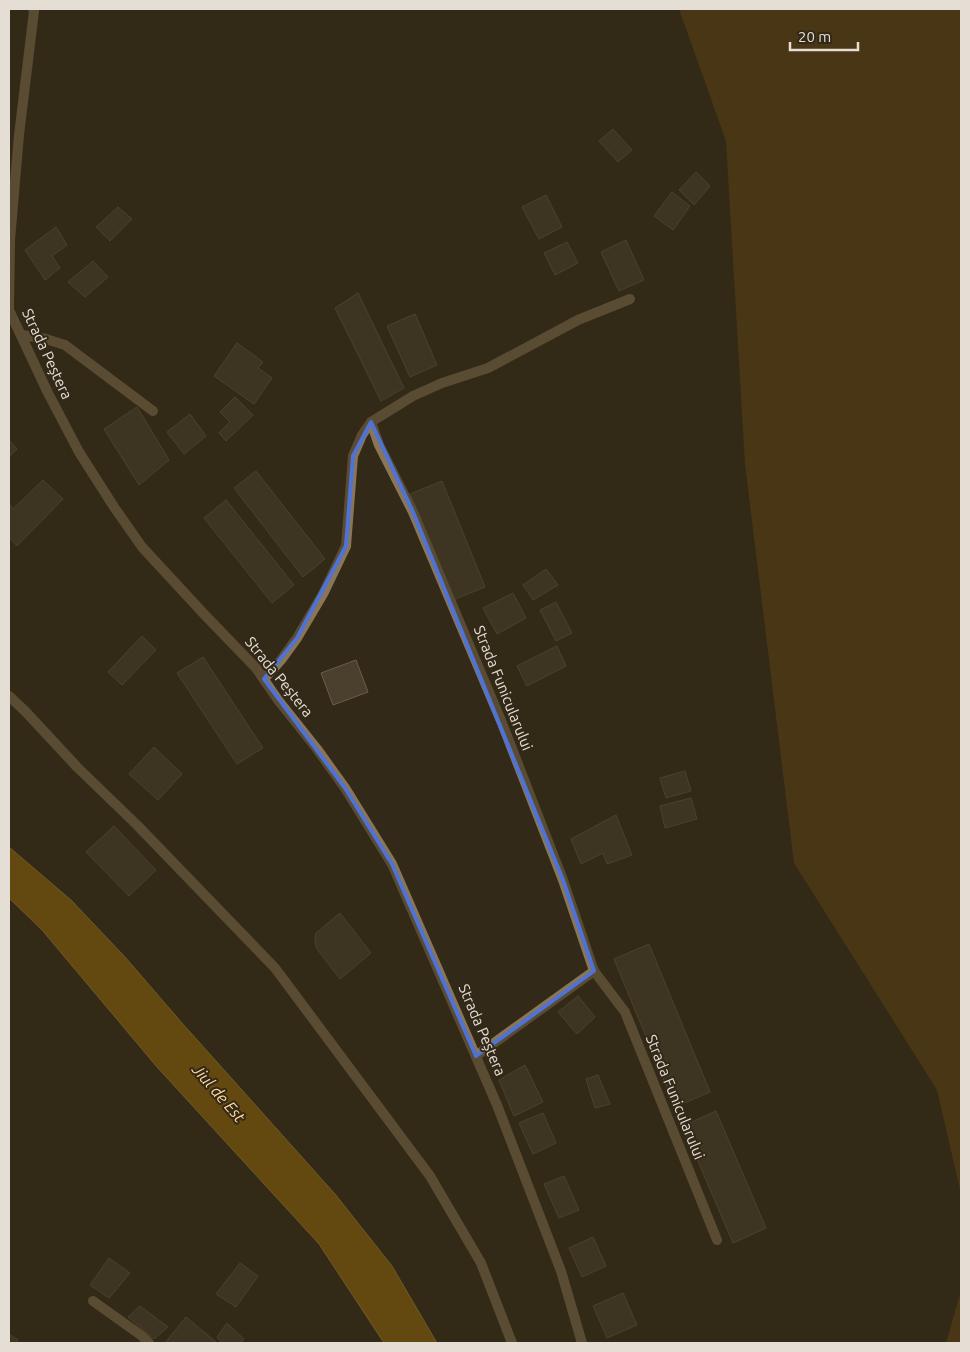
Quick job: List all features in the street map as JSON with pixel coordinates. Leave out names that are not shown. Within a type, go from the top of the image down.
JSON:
[{"type":"street","name":"Strada Peștera","points":[[35,10],[19,135],[10,240],[9,310],[48,393],[79,452],[120,515],[142,546],[256,668],[334,772],[392,864],[497,1105],[561,1271],[582,1343]]},
{"type":"street","points":[[264,679],[297,638],[323,594],[346,546],[353,456],[362,435],[371,422],[413,396],[442,382],[488,368],[578,320],[630,299]]},
{"type":"street","points":[[22,335],[66,345],[153,411]]},
{"type":"street","name":"Strada Funicularului","points":[[371,422],[379,445],[413,512],[502,723],[563,880],[594,970],[625,1012],[717,1240]]},
{"type":"street","points":[[9,696],[25,710],[77,767],[137,824],[275,968],[430,1176],[482,1263],[512,1343]]},
{"type":"street","points":[[476,1056],[594,970]]},
{"type":"street","points":[[93,1301],[149,1343]]},
{"type":"highlighted area","points":[[371,422],[413,512],[563,880],[594,971],[476,1056],[392,864],[345,788],[264,679],[297,638],[346,546],[353,456]]},
{"type":"shaded area","points":[[679,9],[961,9],[961,1194],[937,1090],[794,863],[745,464],[726,141]]},
{"type":"shaded area","points":[[961,1291],[961,1343],[946,1343]]},
{"type":"water","name":"Jiul de Est","points":[[9,847],[71,900],[125,957],[335,1194],[392,1266],[437,1343],[384,1343],[319,1244],[157,1067],[42,930],[9,898]]},
{"type":"building","points":[[613,129],[632,150],[618,162],[599,141]]},
{"type":"building","points":[[696,172],[710,186],[694,205],[679,190]]},
{"type":"building","points":[[672,192],[690,206],[673,230],[654,216]]},
{"type":"building","points":[[546,195],[562,227],[539,239],[522,207]]},
{"type":"building","points":[[118,207],[132,219],[110,241],[96,227]]},
{"type":"building","points":[[56,227],[67,245],[52,256],[60,268],[45,280],[25,250]]},
{"type":"building","points":[[626,240],[644,280],[619,291],[601,252]]},
{"type":"building","points":[[567,242],[578,263],[555,275],[544,253]]},
{"type":"building","points":[[93,261],[108,277],[85,297],[68,282]]},
{"type":"building","points":[[358,293],[404,388],[381,401],[335,308]]},
{"type":"building","points":[[415,314],[437,365],[410,377],[387,326]]},
{"type":"building","points":[[237,343],[263,362],[258,368],[272,378],[254,404],[214,376]]},
{"type":"building","points":[[235,397],[253,415],[226,441],[219,433],[230,422],[220,412]]},
{"type":"building","points":[[137,407],[169,460],[139,485],[104,429]]},
{"type":"building","points":[[190,414],[206,436],[184,454],[167,432]]},
{"type":"building","points":[[9,440],[17,449],[9,457]]},
{"type":"building","points":[[256,471],[325,559],[303,577],[234,488]]},
{"type":"building","points":[[43,480],[63,499],[17,546],[9,537],[9,504],[13,509]]},
{"type":"building","points":[[442,481],[485,587],[453,600],[410,494]]},
{"type":"building","points":[[226,500],[294,585],[272,603],[204,518]]},
{"type":"building","points":[[546,569],[558,585],[533,600],[523,585]]},
{"type":"building","points":[[513,593],[526,618],[497,634],[483,608]]},
{"type":"building","points":[[556,602],[572,633],[556,641],[540,610]]},
{"type":"building","points":[[142,636],[156,650],[122,685],[108,672]]},
{"type":"building","points":[[557,646],[566,666],[527,686],[517,666]]},
{"type":"building","points":[[203,657],[263,748],[237,764],[177,673]]},
{"type":"building","points":[[356,660],[368,692],[333,705],[321,673]]},
{"type":"building","points":[[154,747],[182,774],[158,800],[129,774]]},
{"type":"building","points":[[685,771],[691,791],[666,798],[660,778]]},
{"type":"building","points":[[691,798],[697,819],[665,828],[660,806]]},
{"type":"building","points":[[616,815],[632,855],[607,864],[603,853],[581,864],[571,839]]},
{"type":"building","points":[[114,826],[156,870],[129,896],[86,852]]},
{"type":"building","points":[[340,913],[371,953],[340,979],[317,949],[315,941],[316,933]]},
{"type":"building","points":[[649,944],[710,1092],[675,1107],[614,959]]},
{"type":"building","points":[[578,996],[595,1017],[577,1034],[558,1012]]},
{"type":"building","points":[[525,1065],[543,1102],[514,1116],[499,1080]]},
{"type":"building","points":[[598,1075],[610,1104],[595,1108],[586,1079]]},
{"type":"building","points":[[716,1111],[766,1228],[733,1243],[683,1126]]},
{"type":"building","points":[[543,1113],[556,1143],[533,1154],[519,1123]]},
{"type":"building","points":[[564,1176],[579,1210],[559,1218],[544,1184]]},
{"type":"building","points":[[593,1237],[606,1266],[582,1277],[569,1248]]},
{"type":"building","points":[[109,1258],[130,1273],[109,1298],[90,1285]]},
{"type":"building","points":[[240,1263],[258,1276],[236,1307],[216,1294]]},
{"type":"building","points":[[623,1293],[637,1325],[607,1338],[593,1306]]},
{"type":"building","points":[[140,1306],[168,1327],[154,1339],[128,1317]]},
{"type":"building","points":[[186,1317],[216,1342],[165,1343]]},
{"type":"building","points":[[227,1323],[244,1339],[240,1343],[222,1343],[217,1337]]},
{"type":"building","points":[[9,1334],[18,1340],[16,1343],[9,1343]]}]
